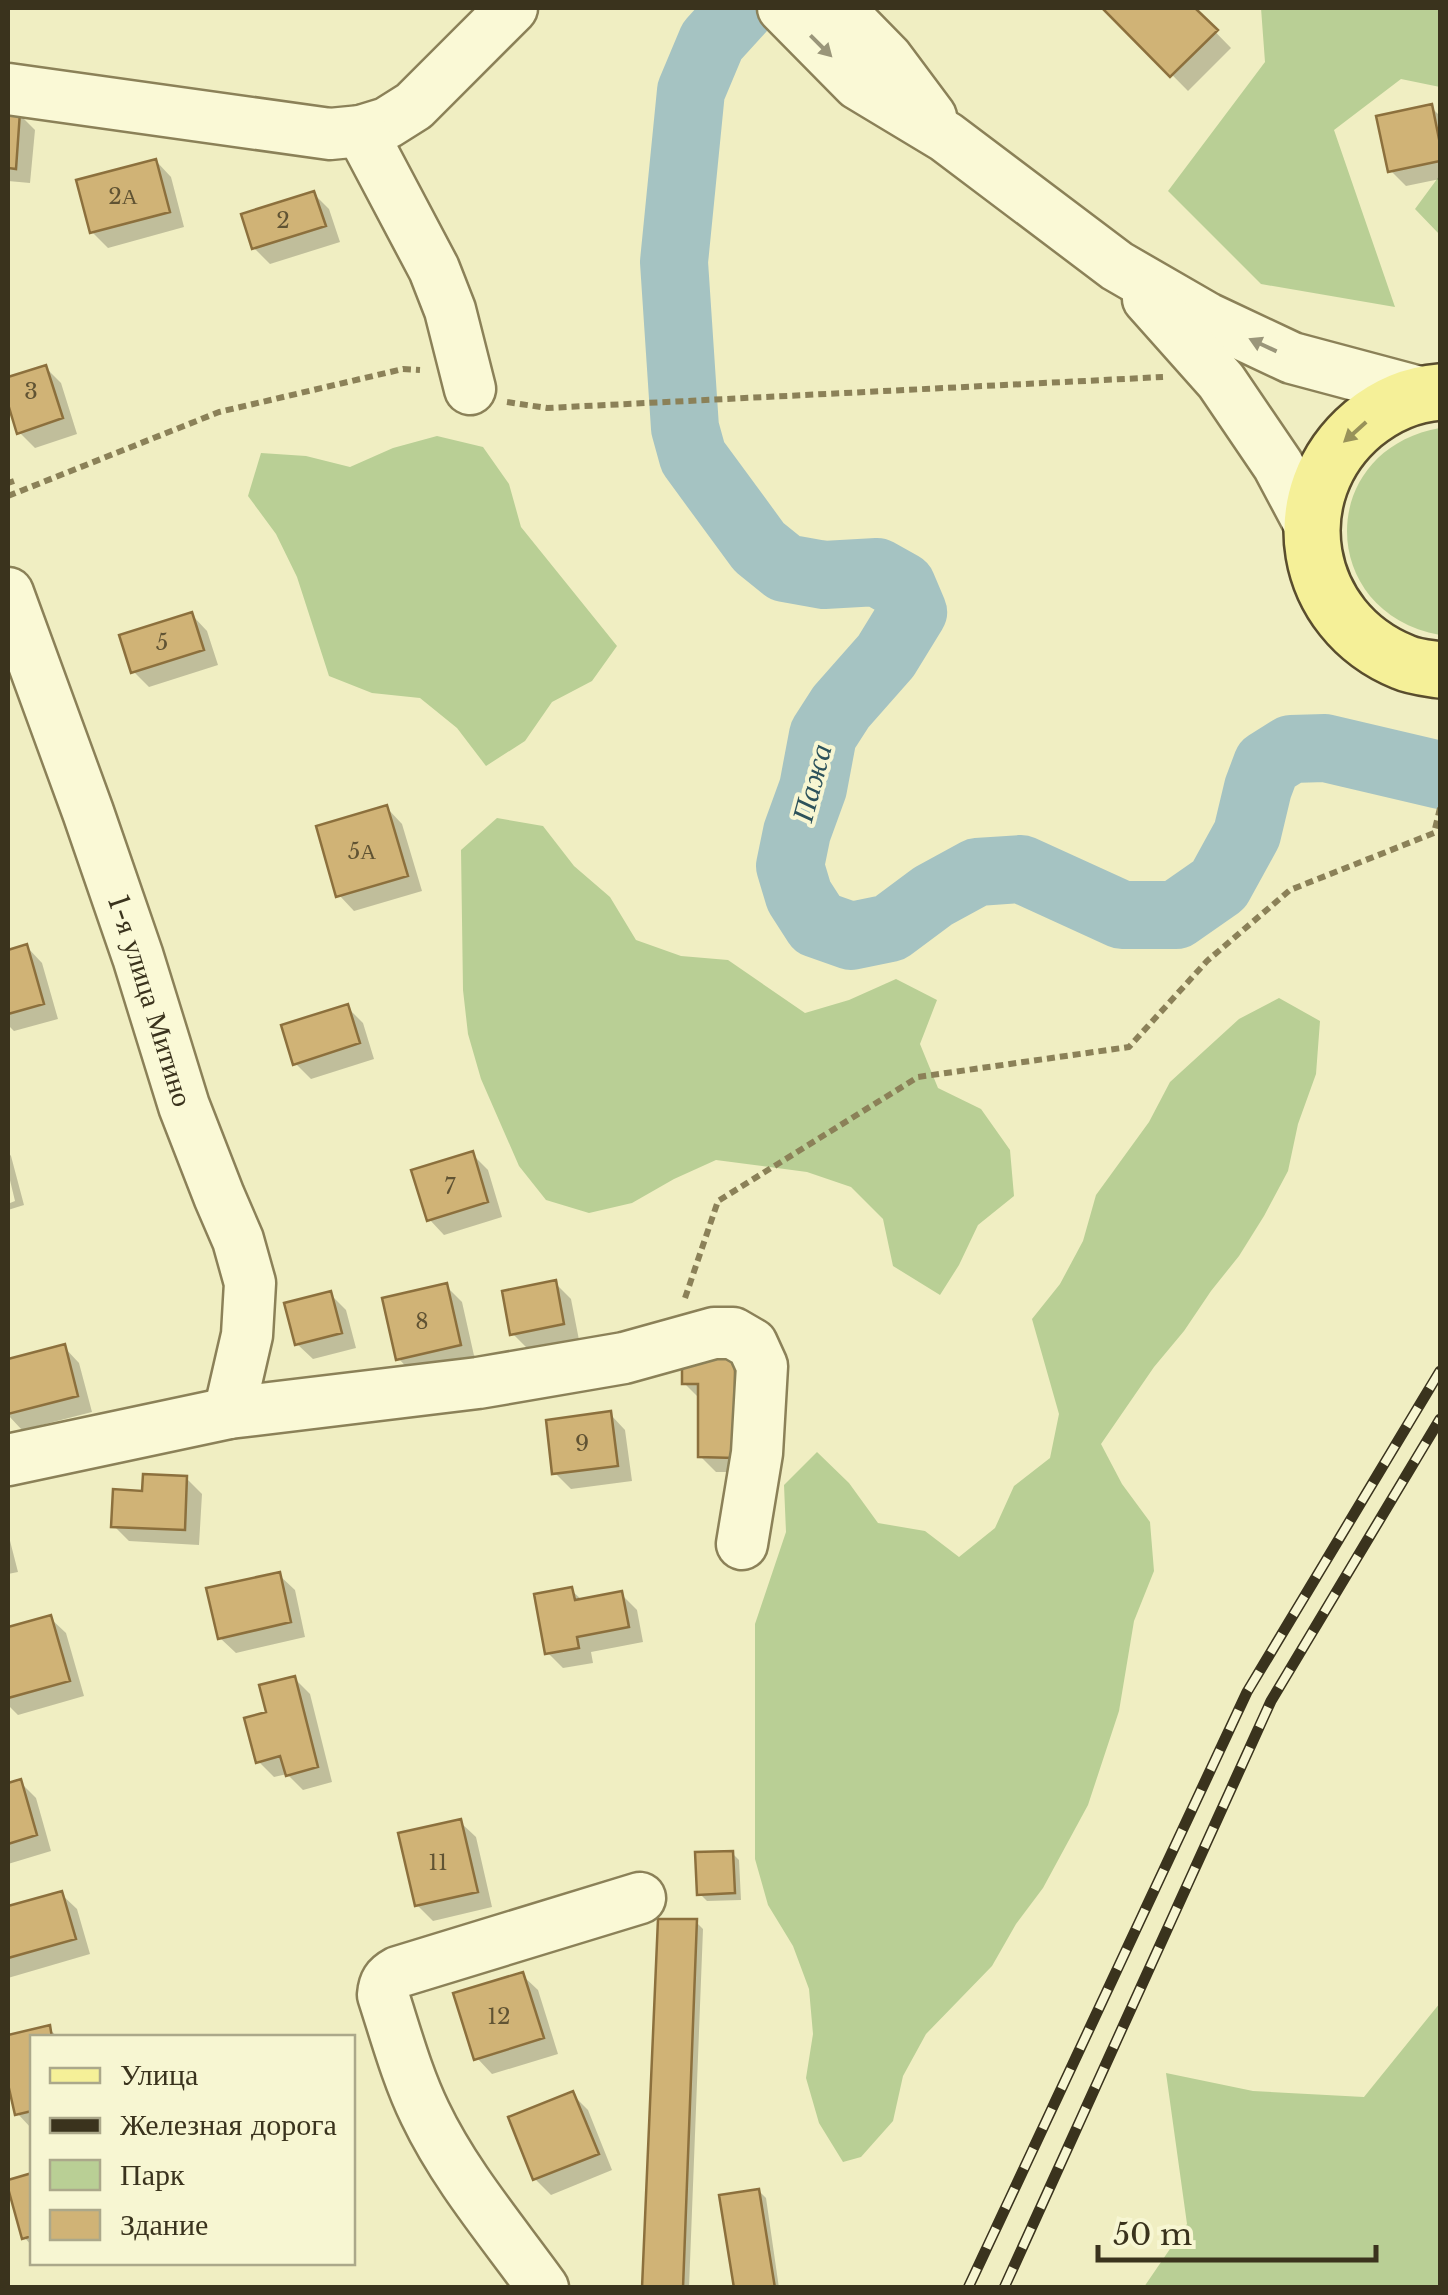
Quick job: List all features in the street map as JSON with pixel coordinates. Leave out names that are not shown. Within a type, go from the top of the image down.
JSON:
[{"type":"main road","points":[[1435,387],[1380,410],[1344,440],[1320,482],[1310,528],[1316,571],[1336,611],[1366,643],[1405,664],[1440,670]]},
{"type":"street","points":[[8,89],[330,134],[361,132],[388,123],[414,106],[512,8]]},
{"type":"street","points":[[782,8],[873,71],[946,138],[1117,266],[1206,318],[1292,358],[1435,387]]},
{"type":"street","points":[[838,8],[873,71]]},
{"type":"street","points":[[361,132],[434,269],[450,310],[449,380]]},
{"type":"street","points":[[1117,266],[1221,381],[1278,464],[1310,528]]},
{"type":"street","name":"1-я улица Митино","points":[[8,593],[138,957],[184,1106],[238,1240],[250,1283],[247,1335],[229,1413]]},
{"type":"street","points":[[8,1460],[229,1413],[478,1383],[624,1358],[714,1332],[733,1334],[752,1344],[762,1366],[757,1453],[742,1544]]},
{"type":"street","points":[[543,2288],[449,2156],[424,2112],[399,2045],[384,1987],[388,1978],[398,1972],[640,1898]]},
{"type":"path","points":[[8,496],[219,412],[402,369],[449,380]]},
{"type":"path","points":[[548,408],[1099,381]]},
{"type":"path","points":[[669,1346],[718,1201],[918,1077],[1129,1047],[1207,960],[1290,890],[1434,833],[1440,808]]},
{"type":"green space","points":[[1261,8],[1440,8],[1440,87],[1401,79],[1334,130],[1395,307],[1261,284],[1168,191],[1265,62]]},
{"type":"green space","points":[[1440,175],[1440,235],[1415,209]]},
{"type":"green space","points":[[1440,428],[1440,635],[1399,620],[1370,596],[1353,565],[1347,531],[1353,497],[1370,466],[1399,442]]},
{"type":"green space","points":[[437,436],[483,447],[509,484],[521,527],[617,646],[592,681],[552,702],[525,741],[486,766],[457,728],[420,698],[372,693],[329,676],[297,577],[276,534],[248,496],[261,453],[306,456],[350,467],[393,448]]},
{"type":"green space","points":[[497,818],[543,826],[574,866],[610,897],[636,940],[681,956],[728,960],[805,1013],[849,1000],[896,979],[937,1000],[920,1044],[938,1088],[981,1109],[1010,1150],[1014,1196],[978,1225],[940,1295],[893,1266],[883,1219],[851,1187],[807,1172],[716,1160],[632,1203],[589,1213],[546,1200],[519,1166],[481,1079],[468,1034],[463,990],[461,850]]},
{"type":"green space","points":[[1279,998],[1320,1021],[1316,1074],[1298,1124],[1288,1171],[1239,1256],[1101,1444],[1122,1484],[1150,1522],[1154,1571],[1134,1621],[1119,1711],[1088,1805],[1043,1888],[992,1966],[926,2034],[903,2076],[893,2121],[861,2157],[843,2162],[819,2123],[806,2078],[813,2034],[809,1989],[793,1946],[768,1905],[755,1859],[755,1624],[786,1532],[784,1485],[817,1452],[849,1483],[878,1523],[925,1531],[959,1557],[995,1528],[1014,1486],[1050,1458],[1059,1414],[1032,1319],[1060,1284],[1083,1241],[1096,1195],[1149,1122],[1170,1082],[1239,1019]]},
{"type":"green space","points":[[1440,2003],[1440,2287],[1144,2287],[1187,2224],[1166,2073],[1253,2091],[1364,2097]]},
{"type":"building","points":[[1102,8],[1195,8],[1218,30],[1170,77]]},
{"type":"building","points":[[1432,104],[1440,161],[1388,172],[1376,116]]},
{"type":"building","points":[[8,111],[20,112],[16,169],[8,168]]},
{"type":"building","points":[[156,159],[170,212],[90,233],[76,180]]},
{"type":"building","points":[[314,191],[326,226],[252,249],[241,214]]},
{"type":"building","points":[[46,365],[63,418],[17,434],[8,404],[8,377]]},
{"type":"building","points":[[192,612],[204,650],[131,673],[119,635]]},
{"type":"building","points":[[387,805],[408,876],[336,897],[316,826]]},
{"type":"building","points":[[27,944],[44,1004],[8,1014],[8,950]]},
{"type":"building","points":[[348,1004],[360,1043],[293,1065],[281,1025]]},
{"type":"building","points":[[473,1151],[488,1202],[427,1221],[411,1170]]},
{"type":"building","points":[[556,1280],[564,1324],[510,1335],[502,1291]]},
{"type":"building","points":[[447,1283],[461,1345],[396,1360],[382,1298]]},
{"type":"building","points":[[331,1291],[342,1333],[295,1345],[284,1303]]},
{"type":"building","points":[[65,1344],[78,1396],[8,1414],[8,1359]]},
{"type":"building","points":[[682,1357],[735,1357],[735,1458],[698,1457],[698,1384],[682,1384]]},
{"type":"building","points":[[611,1411],[618,1466],[552,1474],[546,1420]]},
{"type":"building","points":[[143,1474],[187,1476],[185,1530],[111,1527],[113,1489],[142,1491]]},
{"type":"building","points":[[280,1572],[291,1622],[218,1639],[206,1588]]},
{"type":"building","points":[[572,1587],[575,1600],[622,1591],[629,1627],[577,1637],[579,1648],[545,1654],[534,1594]]},
{"type":"building","points":[[51,1615],[70,1681],[8,1698],[8,1627]]},
{"type":"building","points":[[295,1676],[318,1767],[286,1776],[280,1756],[256,1763],[244,1718],[266,1712],[259,1685]]},
{"type":"building","points":[[21,1779],[37,1835],[8,1844],[8,1783]]},
{"type":"building","points":[[461,1819],[478,1892],[415,1906],[398,1833]]},
{"type":"building","points":[[733,1851],[735,1893],[697,1895],[695,1852]]},
{"type":"building","points":[[62,1891],[76,1939],[8,1958],[8,1906]]},
{"type":"building","points":[[658,1919],[697,1919],[683,2288],[642,2288]]},
{"type":"building","points":[[523,1972],[544,2038],[474,2060],[453,1993]]},
{"type":"building","points":[[50,2025],[52,2035],[30,2035],[30,2111],[15,2115],[8,2084],[8,2035]]},
{"type":"building","points":[[573,2091],[599,2154],[533,2180],[508,2117]]},
{"type":"building","points":[[30,2174],[30,2237],[22,2239],[8,2180]]},
{"type":"building","points":[[759,2189],[775,2288],[734,2288],[719,2195]]},
{"type":"waterway","name":"Пажа","points":[[742,8],[712,41],[691,91],[674,262],[685,428],[693,457],[759,547],[785,568],[824,575],[877,572],[902,586],[913,612],[886,656],[841,707],[823,735],[813,788],[790,866],[799,896],[817,924],[851,936],[890,928],[933,896],[977,872],[1021,869],[1122,915],[1176,915],[1219,885],[1247,834],[1267,764],[1291,749],[1325,748],[1440,775]]},
{"type":"railway","points":[[968,2288],[1247,1692],[1440,1371]]},
{"type":"railway","points":[[1004,2288],[1271,1701],[1440,1419]]}]
